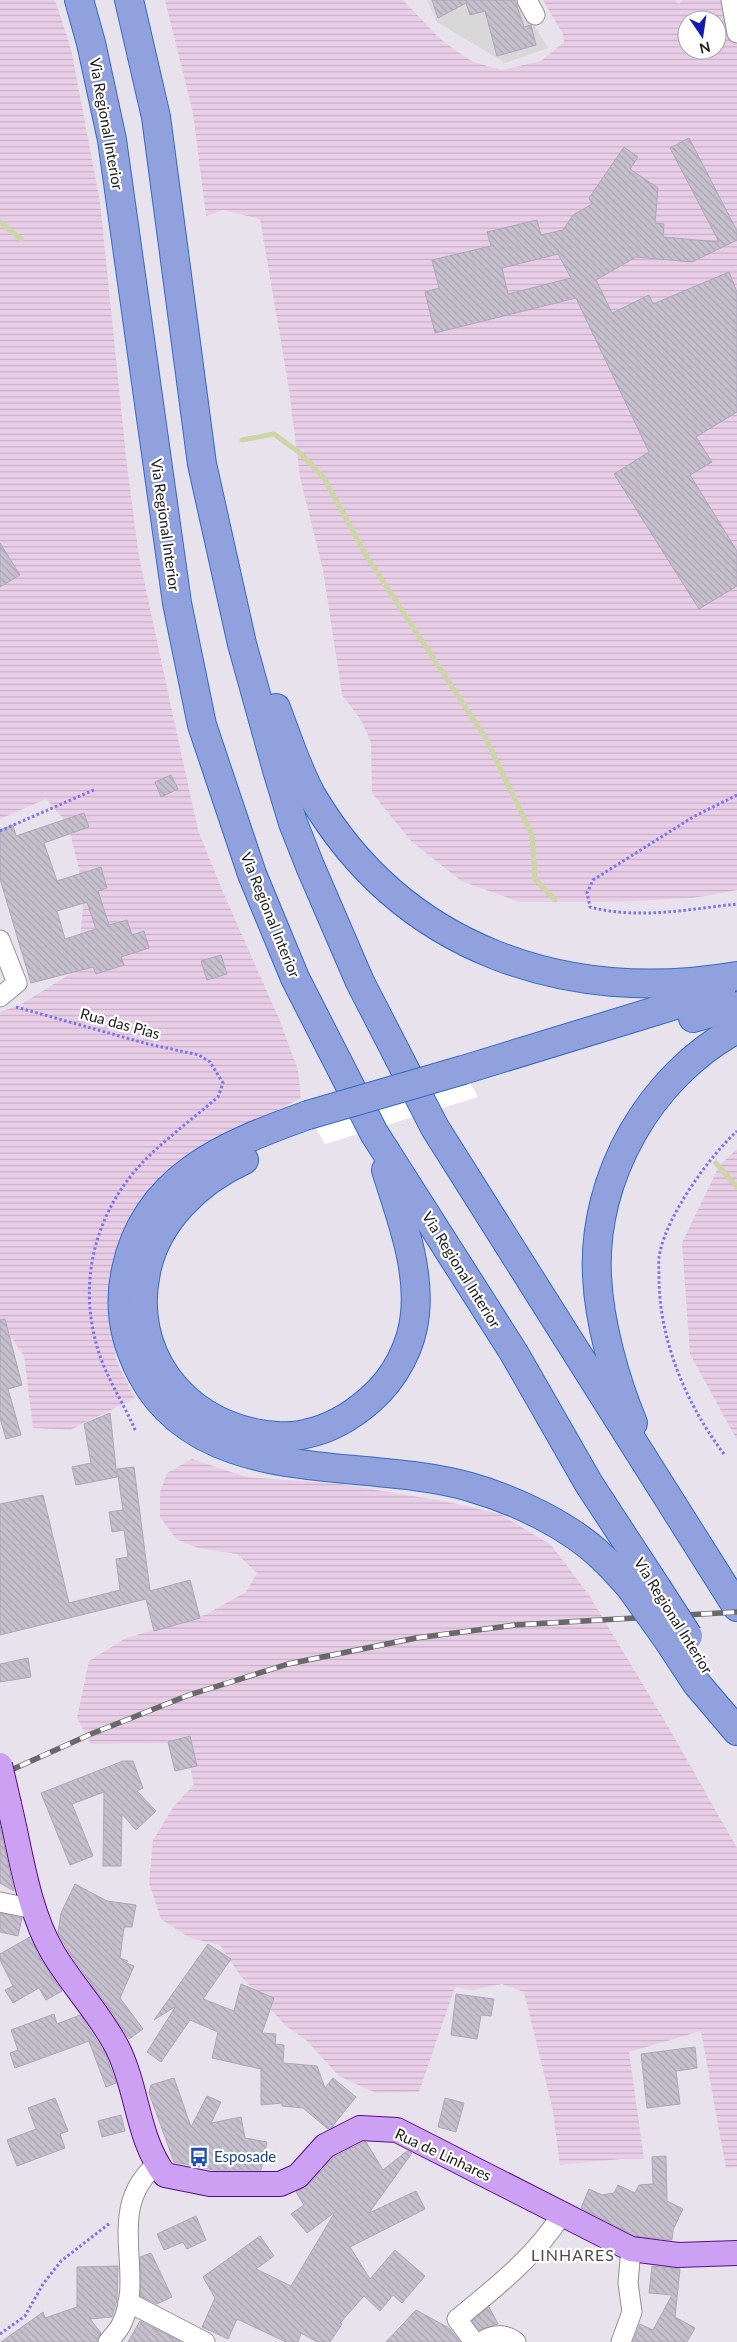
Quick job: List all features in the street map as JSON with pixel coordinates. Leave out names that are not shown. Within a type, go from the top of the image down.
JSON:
[{"type":"highway","name":"Via Regional Interior","points":[[79,0],[91,43],[112,140],[177,603],[202,725],[252,874],[295,978],[374,1133],[514,1353],[589,1484],[644,1588],[737,1726]]},
{"type":"highway","points":[[129,0],[156,117],[202,464],[224,566],[250,669],[293,823],[349,956],[435,1128],[584,1367],[719,1575],[737,1607]]},
{"type":"highway","points":[[250,669],[270,692],[312,794],[340,837],[357,858],[392,892],[436,926],[486,952],[538,970],[570,977],[642,983],[682,983],[737,976]]},
{"type":"highway","points":[[644,1588],[576,1537],[537,1513],[470,1486],[428,1478],[299,1464],[236,1450],[209,1440],[185,1425],[160,1401],[146,1383],[134,1360],[122,1315],[123,1284],[129,1253],[143,1223],[159,1198],[188,1172],[222,1150],[262,1132],[313,1124],[467,1077],[737,985]]},
{"type":"highway","points":[[467,1077],[737,1006]]},
{"type":"highway","points":[[654,1473],[630,1415],[605,1334],[599,1304],[597,1275],[602,1215],[617,1164],[643,1115],[662,1090],[685,1065],[711,1043],[737,1029]]},
{"type":"highway","points":[[313,1124],[269,1148],[230,1166],[199,1188],[175,1212],[159,1236],[148,1260],[143,1285],[143,1310],[153,1354],[164,1374],[194,1408],[216,1422],[240,1431],[270,1436],[303,1435],[328,1427],[356,1412],[380,1391],[396,1370],[408,1342],[415,1314],[413,1275],[404,1227],[374,1133]]},
{"type":"highway","points":[[677,1637],[697,1684],[737,1731]]},
{"type":"main road","points":[[0,1765],[34,1909],[53,1952],[117,2047],[131,2082],[152,2158],[157,2164]]},
{"type":"main road","name":"Rua de Linhares","points":[[157,2164],[165,2175],[210,2184],[280,2184],[298,2176],[325,2146],[360,2128],[397,2130],[631,2248],[678,2255],[737,2253]]},
{"type":"street","points":[[731,0],[737,33]]},
{"type":"street","points":[[0,940],[18,983],[4,1001]]},
{"type":"street","points":[[0,1902],[34,1909]]},
{"type":"street","points":[[108,2342],[122,2324],[128,2302],[126,2226],[137,2188],[146,2173],[157,2164]]},
{"type":"street","points":[[474,2342],[456,2319],[494,2289],[554,2228],[562,2214]]},
{"type":"street","points":[[621,2342],[632,2312],[628,2283],[631,2248]]},
{"type":"street","points":[[128,2302],[205,2342]]},
{"type":"street","points":[[481,2342],[493,2336],[501,2335],[516,2342]]},
{"type":"path","points":[[0,831],[96,789]]},
{"type":"path","points":[[737,795],[693,817],[593,880],[587,893],[590,907],[611,913],[666,913],[737,904]]},
{"type":"path","name":"Rua das Pias","points":[[4,1001],[129,1039],[198,1055],[210,1062],[223,1083]]},
{"type":"path","points":[[724,1454],[688,1396],[667,1340],[659,1293],[660,1252],[676,1211],[703,1169],[737,1131]]},
{"type":"path","points":[[0,2334],[25,2316],[43,2284],[61,2261],[131,2208]]},
{"type":"shaded area","points":[[0,0],[55,0],[71,49],[100,202],[127,466],[139,557],[178,739],[198,830],[280,1021],[298,1070],[301,1098],[182,1158],[154,1196],[112,1310],[116,1360],[135,1398],[70,1430],[33,1428],[24,1356],[6,1330],[0,1331],[0,1012],[20,1005],[70,974],[78,956],[83,908],[79,870],[68,824],[46,799],[0,819]]},
{"type":"shaded area","points":[[165,0],[403,0],[439,38],[455,50],[473,62],[502,70],[541,61],[564,42],[563,34],[543,0],[676,0],[678,4],[683,0],[729,0],[737,42],[737,890],[693,898],[611,902],[520,902],[461,881],[411,841],[372,793],[371,742],[361,720],[342,695],[323,570],[300,477],[289,389],[260,219],[223,210],[206,216],[193,113]]},
{"type":"shaded area","points":[[427,0],[519,0],[548,48],[505,63],[437,22]]},
{"type":"shaded area","points":[[737,1149],[737,1440],[690,1354],[682,1243],[719,1166]]},
{"type":"shaded area","points":[[192,1459],[246,1477],[340,1484],[443,1501],[500,1514],[551,1545],[589,1595],[669,1728],[737,1848],[737,2167],[726,2168],[701,2031],[629,2052],[644,2159],[620,2159],[560,2165],[553,2111],[524,1992],[502,1984],[473,1990],[455,1987],[419,2092],[376,2093],[339,2076],[306,2040],[286,2026],[240,1975],[220,1945],[190,1938],[161,1919],[149,1883],[153,1840],[174,1806],[194,1785],[189,1761],[173,1743],[91,1744],[77,1718],[89,1661],[126,1638],[205,1615],[246,1592],[257,1573],[237,1554],[198,1548],[176,1539],[160,1517],[160,1492],[167,1473]]},
{"type":"pier","points":[[456,1057],[478,1097],[325,1144],[302,1104]]},
{"type":"building","points":[[432,0],[515,0],[524,27],[531,25],[536,45],[497,56],[485,11],[470,15],[466,3],[438,18]]},
{"type":"building","points":[[689,138],[737,231],[737,240],[692,262],[636,257],[596,280],[612,313],[649,295],[653,304],[729,272],[737,292],[737,412],[696,437],[712,462],[690,475],[737,551],[737,586],[699,609],[614,474],[649,452],[576,298],[435,333],[425,292],[439,288],[432,260],[491,246],[487,232],[537,220],[541,235],[563,230],[573,215],[592,204],[589,198],[624,147],[638,157],[630,169],[658,188],[655,223],[664,224],[663,237],[719,242],[670,148]],"holes":[[[558,254],[571,278],[508,294],[502,268]]]},
{"type":"building","points":[[0,543],[20,575],[0,587]]},
{"type":"building","points":[[171,775],[178,789],[161,797],[155,782]]},
{"type":"building","points":[[84,813],[89,827],[44,843],[57,881],[101,867],[107,888],[98,891],[109,925],[127,920],[132,935],[144,931],[149,948],[121,957],[124,965],[96,974],[93,967],[31,983],[0,879],[0,830],[13,825],[16,836]],"holes":[[[87,902],[96,929],[65,939],[57,911]]]},
{"type":"building","points":[[221,955],[227,974],[207,980],[201,961]]},
{"type":"building","points":[[5,1319],[22,1385],[8,1389],[21,1435],[6,1439],[0,1418],[0,1320]]},
{"type":"building","points":[[110,1413],[117,1477],[76,1485],[72,1467],[91,1463],[84,1424]]},
{"type":"building","points":[[134,1467],[150,1591],[190,1580],[200,1618],[154,1631],[146,1599],[0,1635],[0,1504],[43,1495],[69,1603],[120,1590],[116,1559],[128,1557],[124,1530],[112,1532],[109,1512],[123,1510],[117,1469]]},
{"type":"building","points":[[28,1658],[31,1677],[0,1682],[0,1664]]},
{"type":"building","points":[[190,1736],[197,1766],[175,1771],[168,1742]]},
{"type":"building","points":[[123,1761],[133,1761],[143,1788],[137,1791],[156,1811],[136,1830],[122,1814],[121,1866],[103,1866],[104,1792],[72,1804],[93,1856],[70,1865],[41,1793]]},
{"type":"building","points":[[0,1826],[8,1864],[14,1891],[0,1883]]},
{"type":"building","points":[[75,1884],[107,1901],[136,1905],[132,1927],[124,1927],[120,1958],[134,1966],[120,1998],[143,2029],[129,2039],[72,1957],[58,1933],[61,1913]]},
{"type":"building","points":[[0,1913],[22,1918],[18,1936],[0,1932]]},
{"type":"building","points":[[30,1937],[41,1960],[62,1991],[46,2000],[39,1988],[13,2003],[5,1990],[13,1986],[0,1960],[0,1954]]},
{"type":"building","points":[[208,1944],[231,1959],[203,1999],[234,2011],[241,1984],[274,1998],[262,2033],[276,2034],[275,2044],[284,2045],[283,2063],[317,2066],[325,2088],[333,2078],[356,2097],[331,2128],[328,2129],[303,2108],[282,2106],[282,2103],[261,2105],[261,2069],[212,2058],[218,2032],[190,2020],[161,2062],[147,2052],[176,2006],[154,2020]]},
{"type":"building","points":[[456,1994],[494,1999],[491,2016],[481,2015],[477,2039],[451,2035]]},
{"type":"building","points":[[54,2014],[57,2024],[80,2015],[105,2053],[116,2083],[106,2087],[89,2041],[15,2068],[10,2053],[18,2050],[11,2030]]},
{"type":"building","points":[[695,2047],[697,2068],[676,2071],[680,2104],[647,2108],[641,2054]]},
{"type":"building","points":[[174,2078],[191,2127],[207,2096],[221,2102],[211,2123],[241,2117],[245,2138],[267,2142],[261,2170],[214,2170],[174,2162],[149,2093],[151,2085]]},
{"type":"building","points":[[55,2098],[68,2131],[60,2134],[65,2148],[17,2166],[7,2140],[36,2129],[28,2108]]},
{"type":"building","points":[[445,2098],[464,2103],[456,2132],[438,2127]]},
{"type":"building","points":[[121,2115],[125,2131],[102,2137],[98,2121]]},
{"type":"building","points":[[366,2142],[383,2170],[407,2151],[412,2153],[369,2213],[416,2191],[425,2209],[350,2247],[370,2279],[395,2250],[425,2276],[402,2303],[393,2295],[380,2311],[364,2296],[340,2323],[342,2324],[330,2342],[317,2342],[301,2333],[298,2342],[286,2342],[237,2319],[228,2339],[202,2327],[215,2298],[203,2277],[260,2236],[274,2256],[256,2269],[291,2286],[335,2212],[307,2233],[291,2214],[304,2205],[296,2192],[308,2185],[334,2157]]},
{"type":"building","points":[[666,2156],[667,2201],[683,2209],[673,2230],[672,2240],[635,2236],[581,2208],[589,2189],[602,2195],[614,2193],[618,2185],[635,2193],[639,2185],[653,2184],[652,2157]]},
{"type":"building","points":[[196,2216],[206,2240],[187,2249],[183,2242],[164,2250],[157,2234]]},
{"type":"building","points":[[151,2253],[172,2297],[157,2304],[140,2296],[140,2257]]},
{"type":"building","points":[[118,2266],[117,2300],[112,2317],[90,2319],[101,2333],[97,2342],[1,2342],[43,2312],[45,2318],[77,2307],[77,2267]]},
{"type":"building","points":[[652,2266],[680,2269],[675,2317],[695,2328],[687,2342],[633,2342],[640,2324],[653,2330],[672,2295],[649,2293]]},
{"type":"building","points":[[489,2307],[498,2324],[479,2330],[472,2321]]},
{"type":"building","points":[[416,2310],[449,2328],[460,2342],[386,2342]]},
{"type":"building","points":[[140,2321],[181,2342],[128,2342]]},
{"type":"waterway","points":[[0,222],[21,239]]},
{"type":"waterway","points":[[242,440],[274,434],[300,453],[324,478],[367,557],[485,737],[532,835],[535,879],[555,900]]},
{"type":"waterway","points":[[716,1163],[737,1187]]},
{"type":"railway","points":[[0,1775],[91,1734],[189,1695],[288,1664],[416,1638],[515,1625],[737,1612]]},
{"type":"place","name":"Esposade","points":[[199,2157]]},
{"type":"district","name":"LINHARES","points":[[573,2255]]}]
